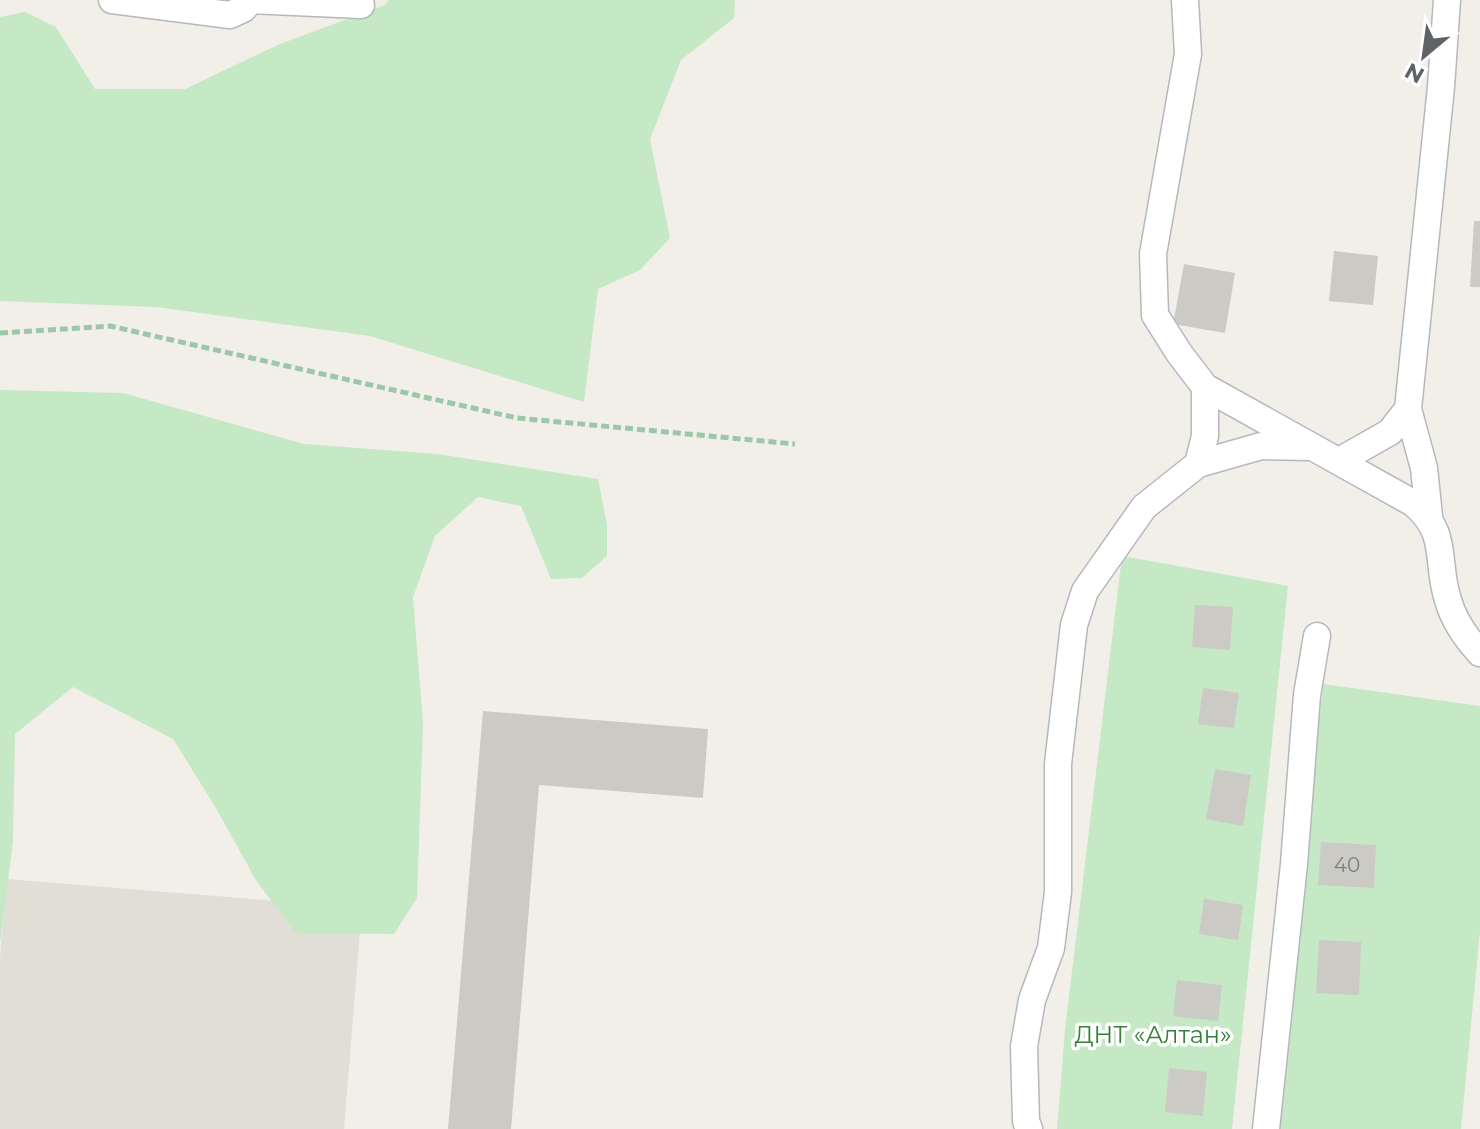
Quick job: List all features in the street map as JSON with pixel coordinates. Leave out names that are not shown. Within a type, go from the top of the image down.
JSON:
[{"type":"street","points":[[112,0],[230,15],[243,9],[251,0],[361,5]]},
{"type":"street","points":[[1185,0],[1188,54],[1153,254],[1155,315],[1205,387],[1413,503],[1429,516]]},
{"type":"street","points":[[1447,0],[1408,409],[1424,468],[1429,516],[1437,533],[1447,599],[1462,633],[1480,653]]},
{"type":"street","points":[[1198,464],[1205,436],[1205,387]]},
{"type":"street","points":[[1339,461],[1390,432],[1408,409]]},
{"type":"street","points":[[1029,1129],[1026,1121],[1024,1046],[1032,1000],[1051,948],[1058,892],[1058,764],[1074,625],[1085,591],[1144,507],[1198,464],[1261,446],[1314,448]]},
{"type":"street","points":[[1266,1129],[1294,864],[1307,695],[1317,636]]},
{"type":"path","points":[[0,333],[110,326],[517,418],[795,444]]},
{"type":"shaded area","points":[[6,879],[362,908],[344,1129],[0,1129],[0,960]]},
{"type":"green space","points":[[389,0],[735,0],[734,18],[681,60],[650,139],[670,238],[640,270],[598,289],[584,402],[370,336],[156,307],[0,301],[0,17],[25,12],[56,27],[95,89],[185,89],[280,44],[385,5]]},
{"type":"green space","points":[[0,390],[123,393],[304,444],[437,454],[598,479],[607,524],[607,556],[582,578],[551,579],[521,506],[478,497],[435,536],[413,597],[423,724],[417,898],[394,934],[296,933],[257,882],[173,739],[73,687],[15,734],[13,841],[0,943]]},
{"type":"green space","name":"ДНТ «Алтан»","points":[[1122,556],[1288,586],[1232,1129],[1057,1129],[1065,1030]]},
{"type":"green space","name":"ДНТ «Алтан»","points":[[1323,684],[1480,706],[1480,931],[1461,1129],[1277,1129]]},
{"type":"building","points":[[1474,221],[1480,221],[1480,287],[1470,287]]},
{"type":"building","points":[[1334,251],[1378,256],[1373,305],[1329,301]]},
{"type":"building","points":[[1184,264],[1235,273],[1225,333],[1173,324]]},
{"type":"building","points":[[1195,605],[1233,607],[1230,650],[1192,647]]},
{"type":"building","points":[[1203,688],[1239,693],[1234,728],[1198,724]]},
{"type":"building","points":[[483,711],[708,729],[703,798],[539,785],[511,1129],[448,1129]]},
{"type":"building","points":[[1215,769],[1251,775],[1243,826],[1206,819]]},
{"type":"building","points":[[1321,842],[1376,845],[1374,888],[1318,885]]},
{"type":"building","points":[[1204,899],[1243,905],[1238,940],[1199,934]]},
{"type":"building","points":[[1319,940],[1361,942],[1359,995],[1316,993]]},
{"type":"building","points":[[1177,980],[1222,985],[1218,1021],[1173,1016]]},
{"type":"building","points":[[1169,1068],[1207,1072],[1203,1116],[1165,1112]]}]
